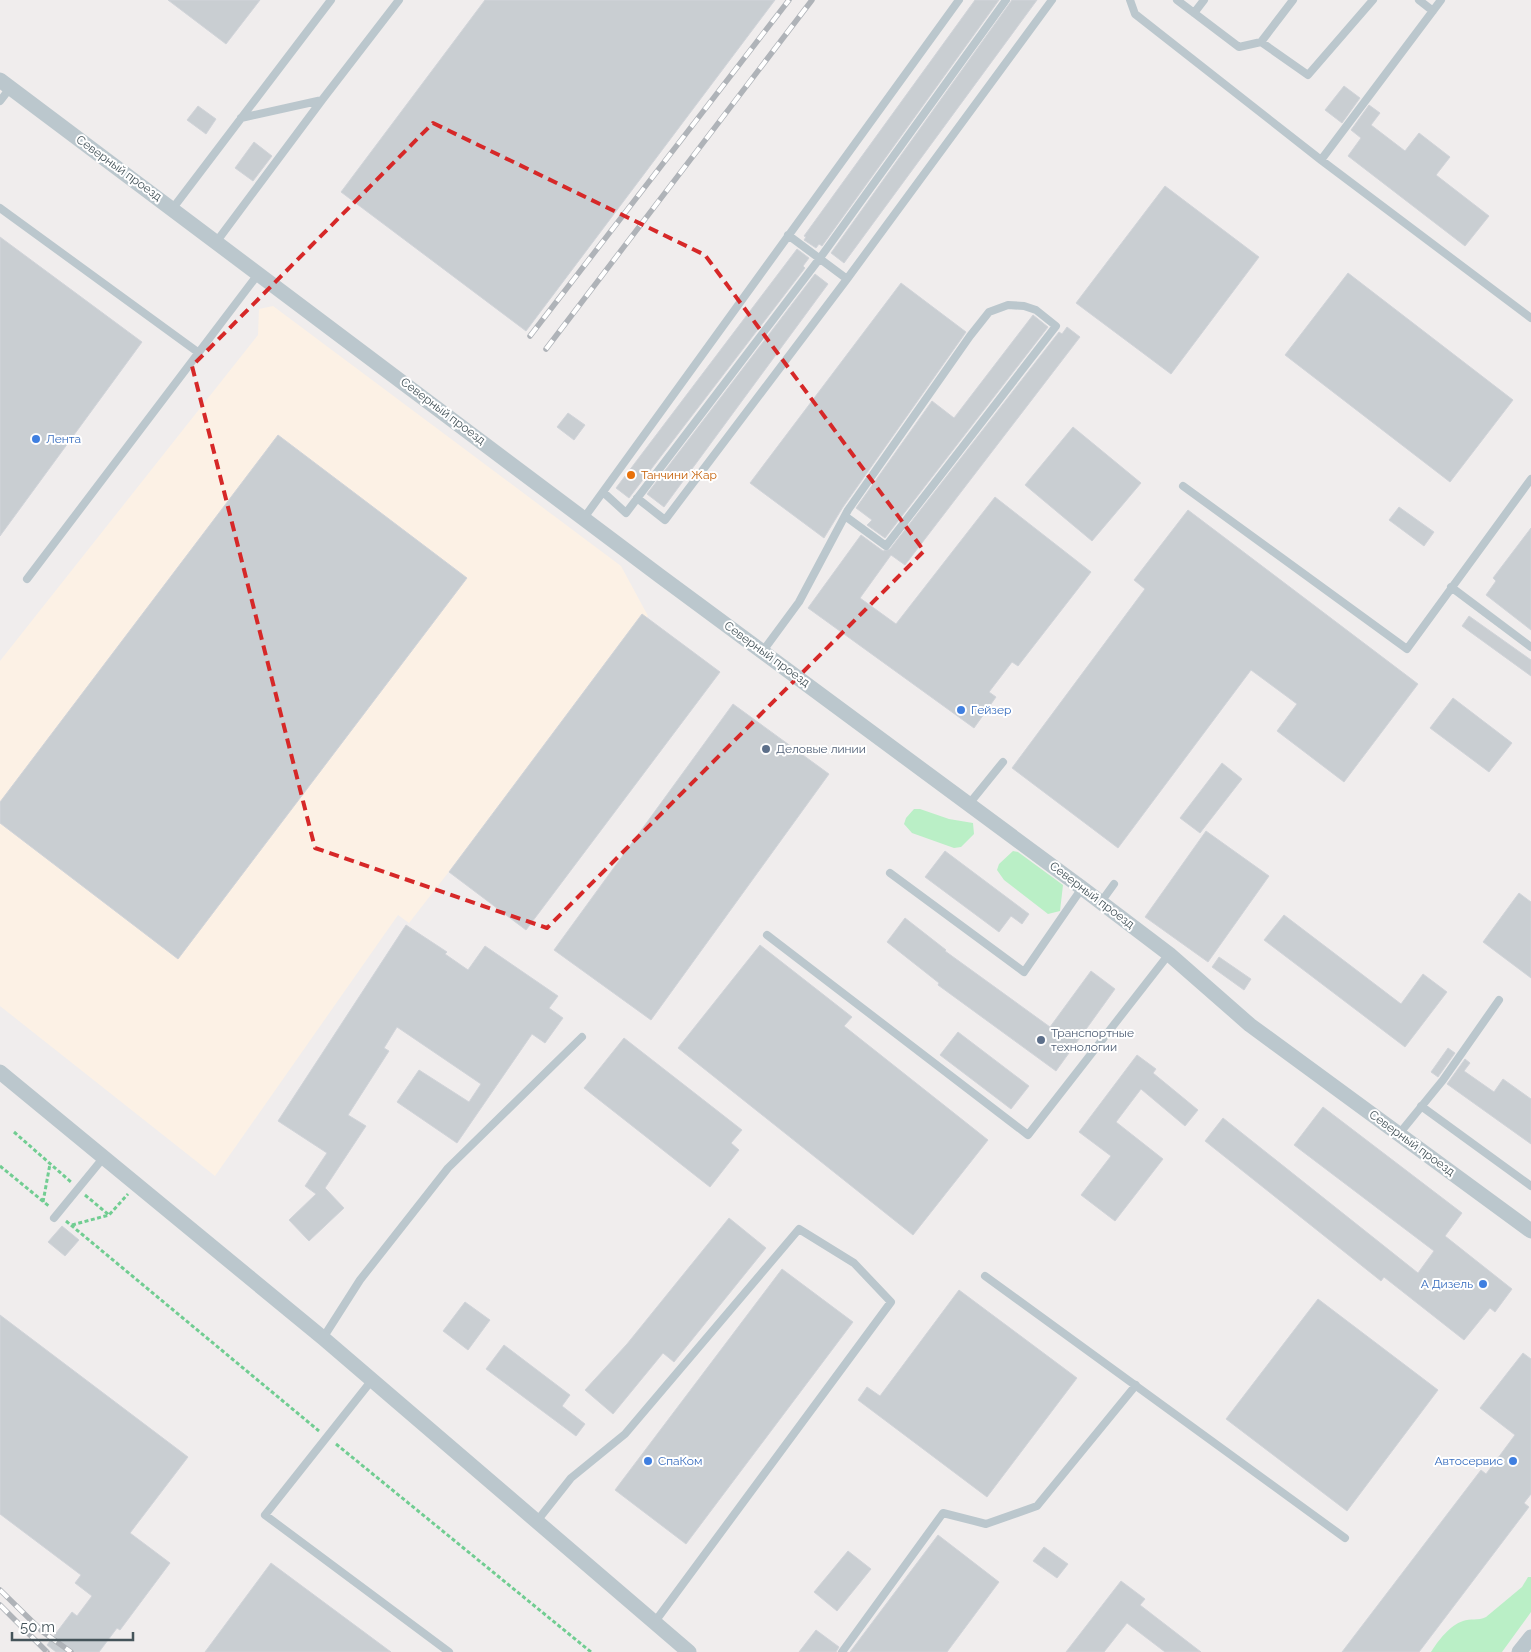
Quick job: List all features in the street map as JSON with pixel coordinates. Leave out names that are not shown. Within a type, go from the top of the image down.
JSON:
[{"type":"street","name":"Северный проезд","points":[[5,84],[1101,902],[1169,954],[1250,1025],[1531,1231]]},
{"type":"street","points":[[0,1072],[323,1338],[689,1652]]},
{"type":"street","points":[[1519,1652],[1531,1636]]},
{"type":"lane","points":[[173,208],[331,0]]},
{"type":"lane","points":[[217,241],[399,0]]},
{"type":"lane","points":[[584,518],[959,0]]},
{"type":"lane","points":[[603,492],[626,513],[820,258],[1006,0]]},
{"type":"lane","points":[[637,498],[665,520],[847,279],[1052,0]]},
{"type":"lane","points":[[1130,0],[1135,14],[1322,160],[1531,318]]},
{"type":"lane","points":[[1177,0],[1239,47],[1261,42],[1293,0]]},
{"type":"lane","points":[[1194,13],[1204,0]]},
{"type":"lane","points":[[1261,42],[1308,74],[1373,0]]},
{"type":"lane","points":[[1418,0],[1433,11]]},
{"type":"lane","points":[[1322,160],[1441,0]]},
{"type":"lane","points":[[0,101],[5,84]]},
{"type":"lane","points":[[241,118],[322,100]]},
{"type":"lane","points":[[0,208],[199,354]]},
{"type":"lane","points":[[788,235],[847,279]]},
{"type":"lane","points":[[27,579],[259,274]]},
{"type":"lane","points":[[763,651],[799,602],[845,516],[970,336],[989,312],[1008,305],[1024,306],[1036,310],[1056,326],[886,546],[845,516]]},
{"type":"lane","points":[[1183,486],[1407,649],[1531,478]]},
{"type":"lane","points":[[1451,587],[1531,647]]},
{"type":"lane","points":[[969,804],[1003,762]]},
{"type":"lane","points":[[890,873],[1024,972],[1082,888]]},
{"type":"lane","points":[[1101,902],[1114,884]]},
{"type":"lane","points":[[767,935],[1028,1135],[1169,954]]},
{"type":"lane","points":[[1399,1134],[1443,1080],[1499,1000]]},
{"type":"lane","points":[[323,1338],[360,1280],[448,1168],[582,1037]]},
{"type":"lane","points":[[1422,1106],[1531,1186]]},
{"type":"lane","points":[[56,1216],[104,1157]]},
{"type":"lane","points":[[537,1521],[571,1478],[625,1434],[799,1229],[854,1263],[891,1302],[654,1623]]},
{"type":"lane","points":[[985,1276],[1345,1538]]},
{"type":"lane","points":[[372,1380],[328,1438],[265,1515],[449,1652]]},
{"type":"lane","points":[[842,1652],[943,1513],[986,1524],[1037,1506],[1136,1385]]},
{"type":"path","points":[[14,1132],[109,1215]]},
{"type":"path","points":[[43,1202],[50,1164]]},
{"type":"path","points":[[0,1166],[43,1202],[56,1216],[72,1226],[591,1652]]},
{"type":"path","points":[[72,1226],[109,1215],[136,1184]]},
{"type":"highlighted area","points":[[433,123],[705,255],[924,551],[547,928],[315,848],[192,366]]},
{"type":"shaded area","points":[[273,306],[621,566],[648,616],[409,923],[398,915],[215,1176],[0,1006],[0,661],[258,335],[259,309]]},
{"type":"green space","points":[[914,809],[920,809],[949,819],[973,823],[974,834],[961,847],[954,848],[912,833],[904,824],[906,818]]},
{"type":"green space","points":[[1013,851],[1018,852],[1063,885],[1060,911],[1048,914],[1004,880],[997,870],[999,864]]},
{"type":"green space","points":[[1528,1577],[1531,1577],[1531,1612],[1502,1652],[1431,1652],[1441,1638],[1454,1626],[1466,1620],[1486,1617],[1522,1587]]},
{"type":"building","points":[[168,0],[260,0],[226,44]]},
{"type":"building","points":[[485,0],[775,0],[526,331],[341,192]]},
{"type":"building","points":[[975,0],[999,0],[822,246],[819,244],[816,248],[804,240],[806,237],[804,236]]},
{"type":"building","points":[[1012,0],[1037,0],[844,263],[831,253]]},
{"type":"building","points":[[1344,86],[1360,98],[1342,123],[1325,110]]},
{"type":"building","points":[[1369,105],[1380,113],[1371,125],[1405,151],[1419,133],[1450,157],[1436,175],[1489,216],[1465,246],[1348,156],[1361,138],[1351,130]]},
{"type":"building","points":[[198,106],[216,119],[206,134],[187,120]]},
{"type":"building","points":[[254,142],[272,156],[253,181],[235,168]]},
{"type":"building","points":[[1165,186],[1259,257],[1171,374],[1076,303]]},
{"type":"building","name":"Лента","points":[[0,237],[142,342],[0,536]]},
{"type":"building","points":[[797,249],[809,258],[803,266],[805,268],[629,498],[616,488]]},
{"type":"building","points":[[1348,273],[1513,400],[1450,482],[1285,355]]},
{"type":"building","points":[[815,274],[828,284],[664,507],[647,494]]},
{"type":"building","points":[[901,283],[966,332],[843,507],[824,538],[750,483]]},
{"type":"building","points":[[1033,315],[1048,327],[885,538],[867,525],[872,520],[856,508],[932,401],[954,418]]},
{"type":"building","points":[[1067,327],[1080,337],[905,565],[891,555],[860,598],[896,624],[995,497],[1091,572],[1018,666],[1012,662],[989,692],[996,697],[974,728],[808,608],[861,535],[883,551],[890,549],[1059,332],[1062,334]]},
{"type":"building","points":[[568,413],[585,425],[574,440],[557,427]]},
{"type":"building","points":[[1073,427],[1141,483],[1092,541],[1025,485]]},
{"type":"building","points":[[278,435],[467,578],[178,959],[0,823],[0,802]]},
{"type":"building","points":[[1399,507],[1434,532],[1424,546],[1389,520]]},
{"type":"building","points":[[1188,510],[1418,684],[1344,782],[1277,731],[1297,704],[1251,670],[1118,848],[1012,768],[1145,589],[1134,580]]},
{"type":"building","points":[[1531,528],[1531,630],[1486,595],[1496,581],[1493,578]]},
{"type":"building","points":[[642,614],[720,672],[526,930],[449,872]]},
{"type":"building","points":[[1469,616],[1531,660],[1531,676],[1462,626]]},
{"type":"building","points":[[1453,698],[1512,743],[1489,772],[1430,728]]},
{"type":"building","points":[[733,704],[829,774],[651,1020],[554,950]]},
{"type":"building","points":[[1222,763],[1242,779],[1200,833],[1180,818]]},
{"type":"building","points":[[1206,831],[1269,876],[1208,962],[1145,917]]},
{"type":"building","points":[[945,851],[1029,914],[1022,924],[1011,916],[999,932],[925,877]]},
{"type":"building","points":[[1519,893],[1531,902],[1531,978],[1483,942]]},
{"type":"building","points":[[1284,915],[1401,1004],[1423,974],[1447,992],[1405,1047],[1264,940]]},
{"type":"building","points":[[905,918],[945,951],[1050,1027],[1091,971],[1115,989],[1056,1071],[938,985],[939,983],[887,942]]},
{"type":"building","points":[[406,925],[447,952],[445,954],[468,970],[485,946],[558,996],[549,1008],[563,1018],[545,1043],[532,1034],[457,1143],[397,1102],[419,1070],[469,1102],[481,1084],[397,1027],[384,1048],[389,1051],[348,1115],[366,1126],[325,1188],[344,1208],[309,1241],[289,1220],[316,1194],[305,1186],[327,1153],[278,1121]]},
{"type":"building","points":[[760,945],[852,1017],[844,1026],[988,1140],[913,1235],[678,1048]]},
{"type":"building","points":[[1219,957],[1251,979],[1244,990],[1212,967]]},
{"type":"building","points":[[958,1032],[1029,1086],[1011,1109],[940,1055]]},
{"type":"building","points":[[624,1038],[742,1130],[731,1143],[739,1150],[710,1187],[584,1088]]},
{"type":"building","points":[[1448,1048],[1455,1053],[1438,1077],[1431,1072]]},
{"type":"building","points":[[1137,1055],[1156,1069],[1153,1073],[1198,1110],[1185,1126],[1141,1089],[1116,1122],[1163,1159],[1115,1221],[1081,1195],[1111,1156],[1079,1132]]},
{"type":"building","points":[[1465,1059],[1470,1063],[1464,1071],[1494,1092],[1503,1079],[1531,1099],[1531,1144],[1447,1084]]},
{"type":"building","points":[[1323,1107],[1462,1213],[1445,1236],[1512,1289],[1495,1312],[1490,1308],[1464,1340],[1384,1277],[1381,1281],[1205,1141],[1223,1118],[1418,1273],[1434,1251],[1294,1145]]},
{"type":"building","points":[[729,1218],[766,1248],[674,1362],[663,1353],[613,1414],[585,1390],[627,1344]]},
{"type":"building","points":[[62,1226],[79,1240],[65,1256],[48,1242]]},
{"type":"building","points":[[782,1269],[853,1322],[686,1544],[615,1490]]},
{"type":"building","points":[[959,1290],[1077,1378],[987,1497],[858,1400],[867,1387],[880,1396]]},
{"type":"building","points":[[1318,1299],[1438,1390],[1347,1511],[1226,1419]]},
{"type":"building","points":[[465,1302],[490,1320],[468,1350],[443,1331]]},
{"type":"building","points":[[0,1315],[188,1457],[130,1533],[170,1563],[120,1630],[117,1628],[99,1652],[56,1652],[47,1645],[72,1612],[77,1616],[92,1596],[75,1583],[81,1575],[0,1514]]},
{"type":"building","points":[[504,1345],[570,1395],[562,1406],[585,1424],[576,1436],[486,1369]]},
{"type":"building","points":[[1523,1353],[1531,1359],[1531,1494],[1524,1503],[1529,1507],[1419,1652],[1342,1652],[1481,1470],[1486,1474],[1515,1435],[1480,1408]]},
{"type":"building","points":[[938,1535],[999,1582],[947,1652],[850,1652]]},
{"type":"building","points":[[1044,1547],[1068,1564],[1057,1578],[1033,1561]]},
{"type":"building","points":[[848,1551],[871,1569],[837,1611],[814,1592]]},
{"type":"building","points":[[271,1563],[391,1652],[205,1652]]},
{"type":"building","points":[[1121,1581],[1145,1599],[1140,1605],[1201,1652],[1165,1652],[1127,1623],[1104,1652],[1066,1652]]},
{"type":"building","points":[[816,1630],[839,1647],[836,1652],[799,1652]]},
{"type":"railway","points":[[530,336],[789,0]]},
{"type":"railway","points":[[546,349],[812,0]]},
{"type":"railway","points":[[0,1590],[43,1632],[71,1652]]},
{"type":"railway","points":[[0,1605],[47,1652]]},
{"type":"place","name":"Лента","points":[[36,439]]},
{"type":"place","name":"Танчини Жар","points":[[631,475]]},
{"type":"place","name":"Гейзер","points":[[961,710]]},
{"type":"place","name":"Деловые линии","points":[[766,749]]},
{"type":"place","name":"Транспортные технологии","points":[[1041,1040]]},
{"type":"place","name":"А Дизель","points":[[1483,1284]]},
{"type":"place","name":"СпаКом","points":[[648,1461]]},
{"type":"place","name":"Автосервис","points":[[1513,1461]]}]
